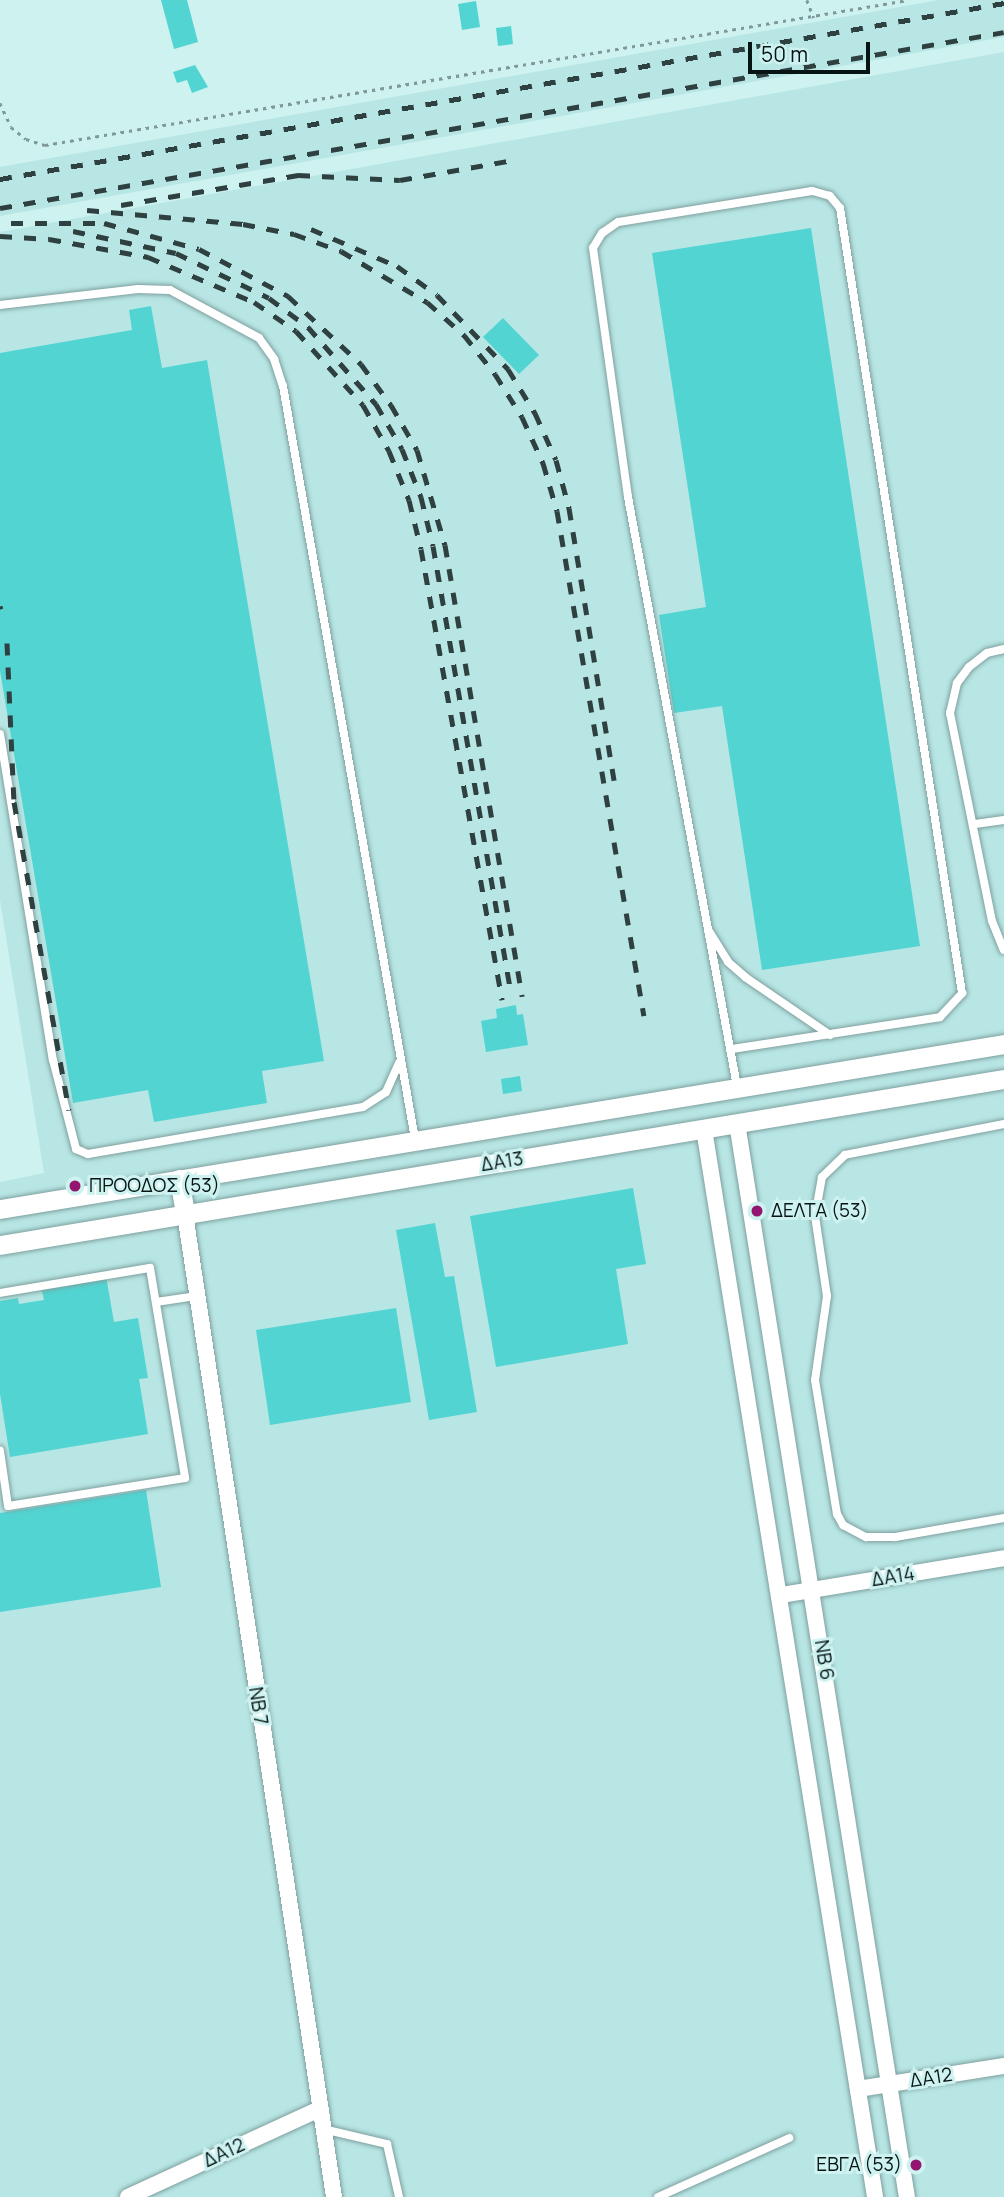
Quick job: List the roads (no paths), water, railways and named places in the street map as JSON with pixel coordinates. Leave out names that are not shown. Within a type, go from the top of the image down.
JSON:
[{"type":"street","name":"ΔΑ13","points":[[0,1209],[1004,1044]]},
{"type":"street","name":"ΔΑ13","points":[[0,1245],[1004,1079]]},
{"type":"street","points":[[716,1093],[737,1124]]},
{"type":"street","points":[[704,1129],[716,1093]]},
{"type":"street","name":"ΝΒ 6","points":[[737,1124],[813,1590],[907,2197]]},
{"type":"street","name":"ΝΒ 6","points":[[704,1129],[781,1595],[875,2197]]},
{"type":"street","points":[[179,1179],[185,1214]]},
{"type":"street","name":"ΝΒ 7","points":[[185,1214],[334,2197]]},
{"type":"street","name":"ΔΑ14","points":[[781,1595],[1004,1558]]},
{"type":"street","name":"ΔΑ12","points":[[858,2090],[1004,2066]]},
{"type":"street","name":"ΔΑ12","points":[[128,2197],[319,2109]]},
{"type":"lane","points":[[732,1049],[940,1017],[962,993],[840,208],[830,196],[812,191],[618,222],[602,233],[593,248],[628,497],[705,925],[738,1089]]},
{"type":"lane","points":[[0,305],[138,289],[170,290],[259,338],[274,359],[283,386],[399,1063],[415,1142]]},
{"type":"lane","points":[[1004,649],[987,653],[969,667],[951,701],[992,921],[999,946],[1004,950]]},
{"type":"lane","points":[[0,734],[53,1060],[76,1149],[88,1154],[363,1107],[386,1092],[399,1063]]},
{"type":"lane","points":[[975,824],[1004,820]]},
{"type":"lane","points":[[705,925],[729,962],[746,977],[830,1035]]},
{"type":"lane","points":[[1004,1124],[845,1156],[822,1177],[815,1216],[827,1296],[816,1392],[837,1514],[843,1525],[866,1537],[895,1537],[1004,1518]]},
{"type":"lane","points":[[0,1293],[150,1268],[185,1478],[8,1506],[0,1451]]},
{"type":"lane","points":[[156,1302],[196,1296]]},
{"type":"lane","points":[[323,2129],[387,2144],[399,2197]]},
{"type":"lane","points":[[658,2197],[789,2138]]},
{"type":"railway","points":[[0,179],[1004,3]]},
{"type":"railway","points":[[0,208],[1004,32]]},
{"type":"railway","points":[[121,205],[298,175],[400,180],[514,160]]},
{"type":"railway","points":[[87,210],[243,224],[294,234],[341,251],[427,302],[464,335],[495,374],[522,417],[543,463],[557,511],[644,1016]]},
{"type":"railway","points":[[11,223],[104,223],[199,249],[288,296],[361,364],[391,405],[417,450],[445,545],[522,996]]},
{"type":"railway","points":[[311,229],[397,266],[437,295],[508,369],[535,413],[556,460],[569,508],[616,791]]},
{"type":"railway","points":[[73,231],[176,253],[269,298],[308,327],[376,404],[402,449],[421,497],[433,546],[510,988]]},
{"type":"railway","points":[[0,236],[49,239],[148,257],[254,302],[296,331],[363,405],[389,451],[409,500],[421,549],[502,1000]]},
{"type":"railway","points":[[7,643],[14,802],[69,1110]]},
{"type":"place","name":"ΠΡΟΟΔΟΣ (53)","points":[[75,1186]]},
{"type":"place","name":"ΔΕΛΤΑ (53)","points":[[757,1211]]},
{"type":"place","name":"ΕΒΓΑ (53)","points":[[916,2165]]}]
